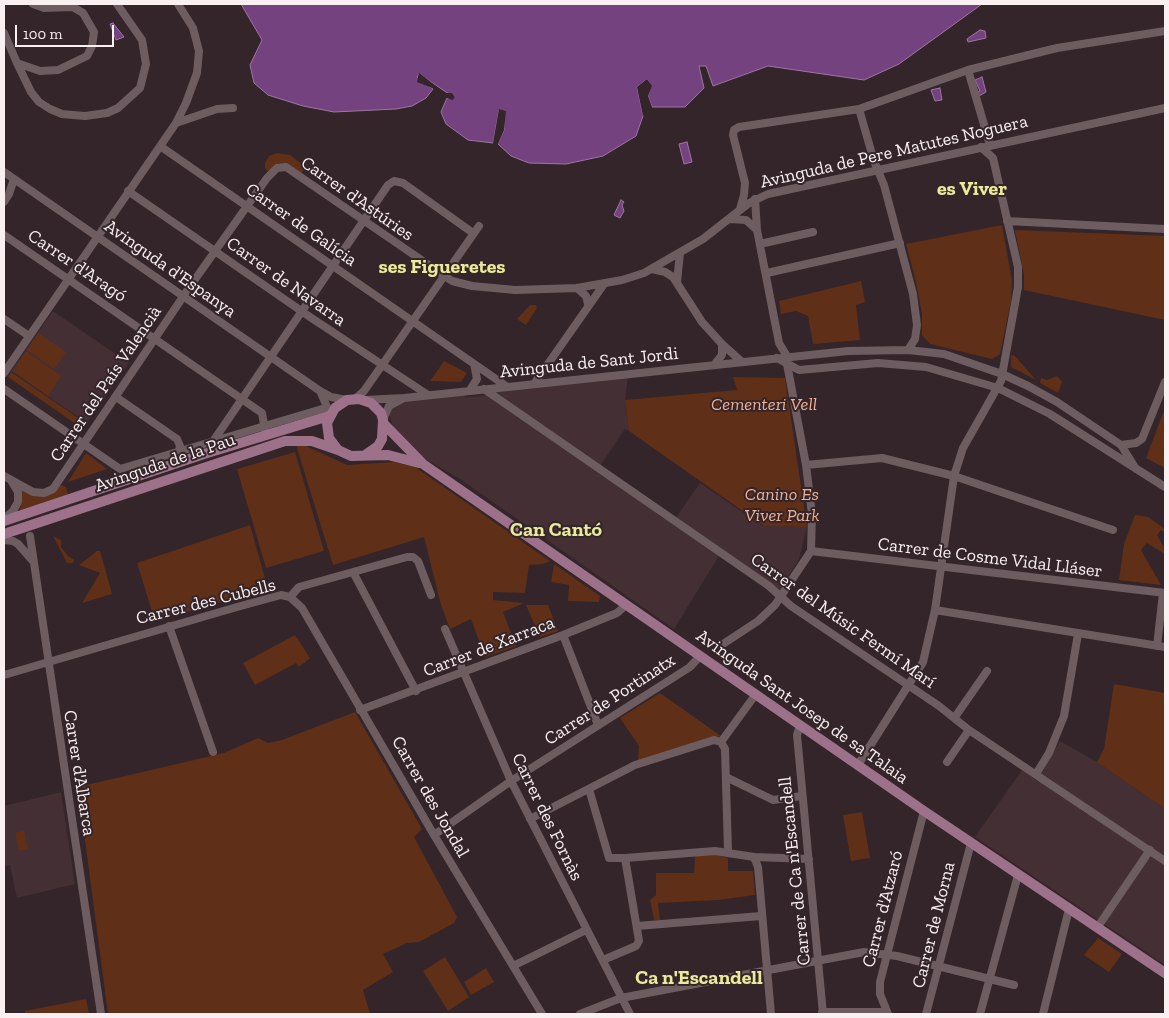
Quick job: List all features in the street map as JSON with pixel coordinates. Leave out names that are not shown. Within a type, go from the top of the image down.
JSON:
[{"type":"main road","points":[[355,400],[376,408],[384,422],[422,464],[397,456],[351,456],[338,450],[332,444],[327,430],[327,413],[355,400]]},
{"type":"main road","name":"Avinguda de la Pau","points":[[4,520],[266,430],[308,423],[327,413]]},
{"type":"main road","points":[[365,455],[378,446],[382,439],[384,422]]},
{"type":"main road","points":[[305,440],[349,461],[397,456]]},
{"type":"main road","name":"Avinguda de la Pau","points":[[4,534],[273,444],[305,440],[319,442],[338,450]]},
{"type":"main road","name":"Avinguda Sant Josep de sa Talaia","points":[[422,464],[924,811],[1165,973]]},
{"type":"street","points":[[17,63],[40,71],[58,70],[87,56],[92,46],[94,38],[92,25],[83,13],[73,6],[44,8],[33,4]]},
{"type":"street","points":[[4,33],[31,92],[39,102],[62,114],[85,116],[107,113],[118,108],[140,88],[146,64],[142,40],[117,4]]},
{"type":"street","points":[[4,373],[176,123],[193,87],[199,58],[193,28],[178,4]]},
{"type":"street","points":[[739,211],[744,195],[745,183],[733,134],[734,130],[805,116],[860,109],[968,70],[1057,48],[1165,31]]},
{"type":"street","points":[[968,70],[990,145]]},
{"type":"street","points":[[176,123],[217,109],[233,108]]},
{"type":"street","name":"Avinguda de Pere Matutes Noguera","points":[[443,277],[462,284],[493,289],[577,288],[634,277],[652,269],[703,239],[759,197],[877,169],[1165,108]]},
{"type":"street","points":[[860,109],[877,169],[884,185],[916,309],[914,339],[908,350]]},
{"type":"street","points":[[993,158],[1001,143]]},
{"type":"street","name":"Carrer de Galícia","points":[[160,146],[506,386]]},
{"type":"street","points":[[858,765],[923,662],[935,610],[954,476],[964,448],[998,388],[1002,374],[1018,287],[1018,267],[993,158],[981,147]]},
{"type":"street","name":"Carrer d'Astúries","points":[[277,168],[286,167],[443,277]]},
{"type":"street","name":"Carrer del País Valencià","points":[[7,478],[33,492],[44,493],[53,489],[247,206],[267,178],[277,168]]},
{"type":"street","name":"Avinguda d'Espanya","points":[[4,172],[322,394],[355,400]]},
{"type":"street","points":[[4,202],[14,179]]},
{"type":"street","points":[[214,440],[388,185],[394,181],[403,183],[473,233]]},
{"type":"street","points":[[745,183],[759,197],[757,230],[779,343],[790,360],[803,370],[878,363],[926,367],[998,388],[1050,414],[1165,487]]},
{"type":"street","name":"Carrer de Navarra","points":[[128,191],[301,311],[428,395]]},
{"type":"street","points":[[730,219],[746,220],[757,230]]},
{"type":"street","points":[[1007,221],[1165,229]]},
{"type":"street","points":[[355,400],[364,391],[479,226]]},
{"type":"street","points":[[760,244],[813,232]]},
{"type":"street","name":"Carrer d'Aragó","points":[[4,235],[262,414],[266,430]]},
{"type":"street","points":[[766,273],[900,244]]},
{"type":"street","points":[[677,282],[680,253]]},
{"type":"street","points":[[652,269],[666,272],[677,282],[702,322],[742,362]]},
{"type":"street","points":[[534,384],[588,304],[604,284]]},
{"type":"street","points":[[577,288],[586,296],[588,304]]},
{"type":"street","points":[[4,319],[29,336]]},
{"type":"street","points":[[779,343],[773,358],[790,360],[848,351],[908,350],[944,354],[1002,374],[1058,402],[1121,445],[1136,469]]},
{"type":"street","points":[[714,365],[722,355],[722,344]]},
{"type":"street","name":"Avinguda de Sant Jordi","points":[[355,400],[404,398],[773,358]]},
{"type":"street","points":[[723,644],[758,621],[781,597],[811,551],[814,522],[790,360]]},
{"type":"street","points":[[470,390],[477,379],[474,364]]},
{"type":"street","points":[[548,365],[549,373],[556,381]]},
{"type":"street","points":[[1121,445],[1136,443],[1142,439],[1165,382]]},
{"type":"street","points":[[4,389],[84,444]]},
{"type":"street","name":"Carrer del Músic Fermí Marí","points":[[484,389],[769,586],[781,597],[955,717],[969,730],[1165,861]]},
{"type":"street","points":[[322,394],[327,413]]},
{"type":"street","points":[[116,397],[177,439],[180,446],[179,451]]},
{"type":"street","points":[[384,422],[390,406],[404,398]]},
{"type":"street","name":"Avinguda de la Pau","points":[[84,444],[120,469],[214,440],[266,430],[327,413]]},
{"type":"street","points":[[806,465],[882,458],[954,476],[1113,530]]},
{"type":"street","points":[[4,520],[13,511],[18,502],[18,492],[7,478]]},
{"type":"street","name":"Carrer d'Albarca","points":[[30,536],[47,662],[101,1014]]},
{"type":"street","points":[[4,540],[13,541],[18,544],[33,561]]},
{"type":"street","name":"Carrer de Cosme Vidal Lláser","points":[[811,551],[1164,593]]},
{"type":"street","name":"Carrer des Cubells","points":[[4,675],[274,597],[290,597],[299,587],[413,557],[418,561],[431,595]]},
{"type":"street","points":[[354,572],[416,691]]},
{"type":"street","points":[[935,610],[1161,647],[1164,593]]},
{"type":"street","name":"Carrer des Jondal","points":[[290,597],[302,608],[360,710],[542,1014]]},
{"type":"street","name":"Carrer de Xarraca","points":[[360,710],[463,674],[563,635],[617,613],[626,605]]},
{"type":"street","points":[[169,626],[213,752]]},
{"type":"street","name":"Carrer des Fornàs","points":[[445,629],[511,781],[630,1014]]},
{"type":"street","points":[[1036,774],[1049,753],[1064,716],[1078,634]]},
{"type":"street","points":[[563,635],[598,725]]},
{"type":"street","name":"Carrer de Portinatx","points":[[434,835],[511,781],[690,667],[700,656]]},
{"type":"street","points":[[955,717],[987,671]]},
{"type":"street","points":[[721,742],[756,694]]},
{"type":"street","name":"Carrer de Ca n'Escandell","points":[[800,725],[797,735],[819,960],[822,1013]]},
{"type":"street","points":[[946,762],[969,730]]},
{"type":"street","points":[[530,819],[635,765],[714,740],[721,742],[725,749],[728,852]]},
{"type":"street","points":[[726,777],[774,800],[802,796]]},
{"type":"street","points":[[589,789],[609,858],[728,852],[754,857],[809,859]]},
{"type":"street","name":"Carrer d'Atzaró","points":[[887,1013],[880,994],[880,982],[924,811]]},
{"type":"street","name":"Carrer de Morna","points":[[926,1014],[971,843]]},
{"type":"street","points":[[1097,928],[1150,850]]},
{"type":"street","points":[[754,857],[758,866],[771,1014]]},
{"type":"street","points":[[602,960],[636,946],[639,941],[625,858]]},
{"type":"street","points":[[980,1014],[1018,875]]},
{"type":"street","points":[[1043,1014],[1069,909]]},
{"type":"street","points":[[637,926],[761,916]]},
{"type":"street","points":[[513,966],[586,930]]},
{"type":"street","points":[[580,1014],[621,998],[864,952],[939,966],[1014,985]]},
{"type":"street","points":[[822,1013],[887,1013]]},
{"type":"shaded area","points":[[241,4],[982,4],[899,64],[864,80],[768,66],[713,86],[706,66],[699,66],[704,88],[685,107],[652,107],[648,96],[651,86],[647,79],[637,87],[643,116],[636,136],[603,156],[566,164],[529,163],[511,156],[498,144],[504,130],[505,111],[499,110],[493,143],[468,140],[446,124],[441,112],[447,98],[455,98],[419,74],[417,77],[433,89],[426,98],[412,106],[396,109],[334,112],[303,106],[268,95],[254,83],[250,65],[262,40]]},
{"type":"shaded area","points":[[113,23],[124,37],[116,40],[110,24]]},
{"type":"shaded area","points":[[980,30],[985,31],[986,38],[968,42],[967,39]]},
{"type":"shaded area","points":[[982,77],[986,92],[979,96],[978,92],[980,91],[975,80]]},
{"type":"shaded area","points":[[940,88],[942,100],[935,101],[931,90]]},
{"type":"shaded area","points":[[687,142],[692,162],[684,164],[679,144]]},
{"type":"shaded area","points":[[621,200],[624,202],[622,205],[624,211],[620,218],[614,215]]},
{"type":"shaded area","points":[[53,311],[129,363],[87,423],[11,371]]},
{"type":"shaded area","points":[[628,377],[625,400],[629,431],[625,429],[600,466],[675,519],[700,483],[763,526],[807,527],[799,559],[780,590],[722,551],[674,629],[460,479],[427,460],[395,433],[389,413],[394,406],[407,401],[462,395],[466,397],[482,396],[498,391]]},
{"type":"shaded area","points":[[1060,741],[1097,762],[1165,809],[1165,965],[975,837],[1022,770],[1037,781]]},
{"type":"shaded area","points":[[61,792],[75,884],[17,898],[10,865],[4,866],[4,806]]},
{"type":"green space","points":[[277,153],[290,155],[299,162],[307,164],[300,176],[277,166],[268,171],[265,169],[265,163],[269,156]]},
{"type":"green space","points":[[1002,225],[1012,281],[1011,301],[1000,354],[992,359],[930,344],[922,335],[922,314],[906,244]]},
{"type":"green space","points":[[1015,230],[1165,236],[1165,320],[1024,290],[1024,275]]},
{"type":"green space","points":[[861,281],[865,302],[856,305],[860,340],[813,344],[808,316],[796,311],[781,314],[779,301]]},
{"type":"green space","points":[[530,305],[536,305],[537,308],[526,325],[517,319]]},
{"type":"green space","points":[[38,333],[66,352],[54,369],[27,350]]},
{"type":"green space","points":[[26,351],[61,376],[48,396],[13,371]]},
{"type":"green space","points":[[1011,355],[1015,356],[1036,380],[1011,367]]},
{"type":"green space","points":[[444,361],[467,373],[461,382],[430,381]]},
{"type":"green space","points":[[11,372],[87,424],[83,429],[8,377]]},
{"type":"green space","points":[[1057,376],[1062,382],[1058,393],[1040,383],[1041,378],[1047,380]]},
{"type":"green space","points":[[733,377],[785,378],[807,527],[764,526],[629,431],[625,400],[737,390]]},
{"type":"green space","points":[[1165,408],[1165,468],[1146,458]]},
{"type":"green space","points":[[296,445],[306,446],[347,465],[394,462],[415,467],[550,561],[543,564],[529,565],[525,593],[493,592],[493,600],[524,603],[503,612],[516,646],[485,657],[471,619],[450,629],[441,605],[424,537],[333,565]]},
{"type":"green space","points":[[295,452],[324,551],[266,568],[237,469]]},
{"type":"green space","points":[[86,453],[107,469],[68,482]]},
{"type":"green space","points":[[61,485],[66,487],[68,495],[18,513],[22,503],[22,495],[19,488],[50,494]]},
{"type":"green space","points":[[1135,515],[1148,517],[1165,529],[1165,532],[1161,530],[1157,535],[1165,549],[1165,554],[1147,543],[1141,550],[1161,585],[1119,580],[1124,544]]},
{"type":"green space","points":[[250,525],[268,589],[155,621],[137,563]]},
{"type":"green space","points":[[53,536],[61,540],[61,547],[74,560],[73,563],[67,563]]},
{"type":"green space","points":[[97,551],[100,551],[112,594],[82,603],[100,573],[79,565]]},
{"type":"green space","points":[[554,564],[600,596],[599,602],[568,601],[569,585],[551,582]]},
{"type":"green space","points":[[526,605],[548,605],[558,631],[540,637]]},
{"type":"green space","points":[[295,635],[310,658],[299,667],[296,663],[255,685],[243,663]]},
{"type":"green space","points":[[1114,684],[1165,693],[1165,809],[1097,762],[1104,749]]},
{"type":"green space","points":[[660,693],[721,736],[638,762],[639,746],[620,718]]},
{"type":"green space","points":[[355,712],[422,829],[414,837],[457,917],[454,923],[419,942],[407,943],[383,954],[393,972],[363,990],[370,1014],[108,1014],[78,787],[224,753],[258,738],[268,743],[282,740]]},
{"type":"green space","points":[[862,812],[870,858],[851,861],[843,815]]},
{"type":"green space","points":[[24,830],[28,849],[19,851],[15,833]]},
{"type":"green space","points":[[712,854],[728,858],[728,871],[753,871],[755,895],[718,900],[658,903],[660,920],[654,920],[650,900],[656,895],[656,873],[694,873],[695,856]]},
{"type":"green space","points":[[1098,938],[1122,954],[1109,972],[1084,955]]},
{"type":"green space","points":[[445,957],[469,997],[448,1011],[423,971]]},
{"type":"green space","points":[[486,968],[494,982],[471,995],[464,982]]},
{"type":"green space","points":[[86,999],[89,1014],[25,1014],[25,1011]]},
{"type":"pier","points":[[419,73],[445,93],[452,93],[455,98],[452,100],[435,89],[417,82]]},
{"type":"pier","points":[[647,79],[652,86],[648,96],[652,107],[650,109],[645,97],[649,86],[646,82],[639,88],[645,114],[643,116],[637,87]]},
{"type":"pier","points":[[499,109],[506,111],[504,130],[498,144],[493,143]]},
{"type":"district","name":"es Viver","points":[[972,189]]},
{"type":"district","name":"ses Figueretes","points":[[442,267]]},
{"type":"district","name":"Can Cantó","points":[[556,530]]},
{"type":"district","name":"Ca n'Escandell","points":[[699,978]]},
{"type":"park label","name":"Cementeri Vell","points":[[764,405]]},
{"type":"park label","name":"Canino Es Viver Park","points":[[782,505]]}]
